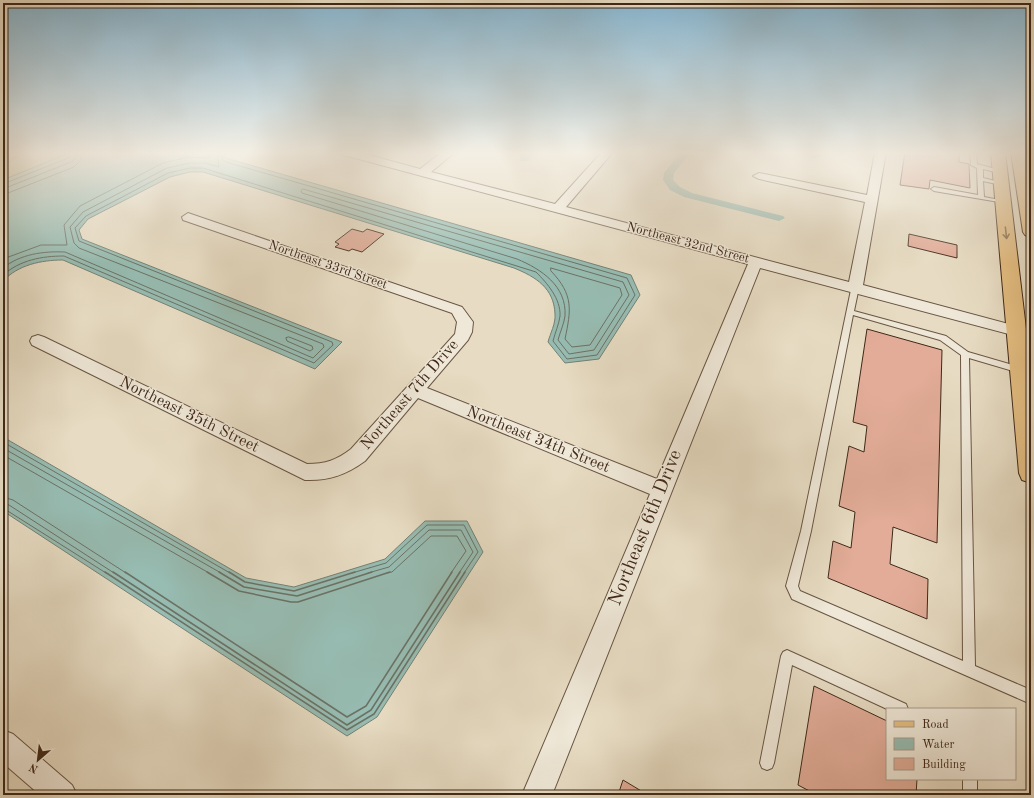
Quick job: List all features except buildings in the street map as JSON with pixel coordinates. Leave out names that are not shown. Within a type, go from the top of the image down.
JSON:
[{"type":"main road","points":[[1001,189],[1024,332],[1020,370],[1031,473]]},
{"type":"main road","points":[[1024,189],[1031,232]]},
{"type":"street","name":"Northeast 32nd Street","points":[[483,189],[1024,332]]},
{"type":"street","points":[[558,209],[575,189]]},
{"type":"street","points":[[821,189],[871,200]]},
{"type":"street","points":[[855,288],[873,189]]},
{"type":"street","name":"Northeast 33rd Street","points":[[188,217],[457,310],[465,317]]},
{"type":"street","name":"Northeast 6th Drive","points":[[537,795],[756,261]]},
{"type":"street","name":"Northeast 7th Drive","points":[[342,467],[358,455],[462,336],[466,326],[465,317]]},
{"type":"street","name":"Northeast 35th Street","points":[[38,341],[304,472],[323,473],[342,467]]},
{"type":"street","name":"Northeast 34th Street","points":[[415,390],[662,490]]},
{"type":"street","points":[[3,744],[62,795]]},
{"type":"lane","points":[[940,189],[1003,202]]},
{"type":"lane","points":[[981,189],[981,198]]},
{"type":"lane","points":[[855,288],[806,531],[792,586],[796,595],[805,600],[1031,697]]},
{"type":"lane","points":[[850,312],[943,338],[965,354],[1020,370]]},
{"type":"lane","points":[[965,354],[969,671]]},
{"type":"lane","points":[[767,763],[787,656],[899,708]]},
{"type":"lane","points":[[970,780],[970,795]]},
{"type":"water","points":[[3,189],[146,189],[88,219],[79,230],[82,239],[342,342],[315,369],[63,260],[30,264],[16,271],[3,281]]},
{"type":"water","points":[[259,189],[334,189],[631,275],[640,295],[599,359],[565,363],[548,342],[555,317],[554,305],[551,297],[547,290],[530,275],[514,268]]},
{"type":"water","points":[[3,437],[246,578],[294,587],[385,559],[425,521],[467,521],[483,552],[377,717],[347,736],[3,511]]},
{"type":"waterway","points":[[675,189],[688,195],[779,218]]}]
